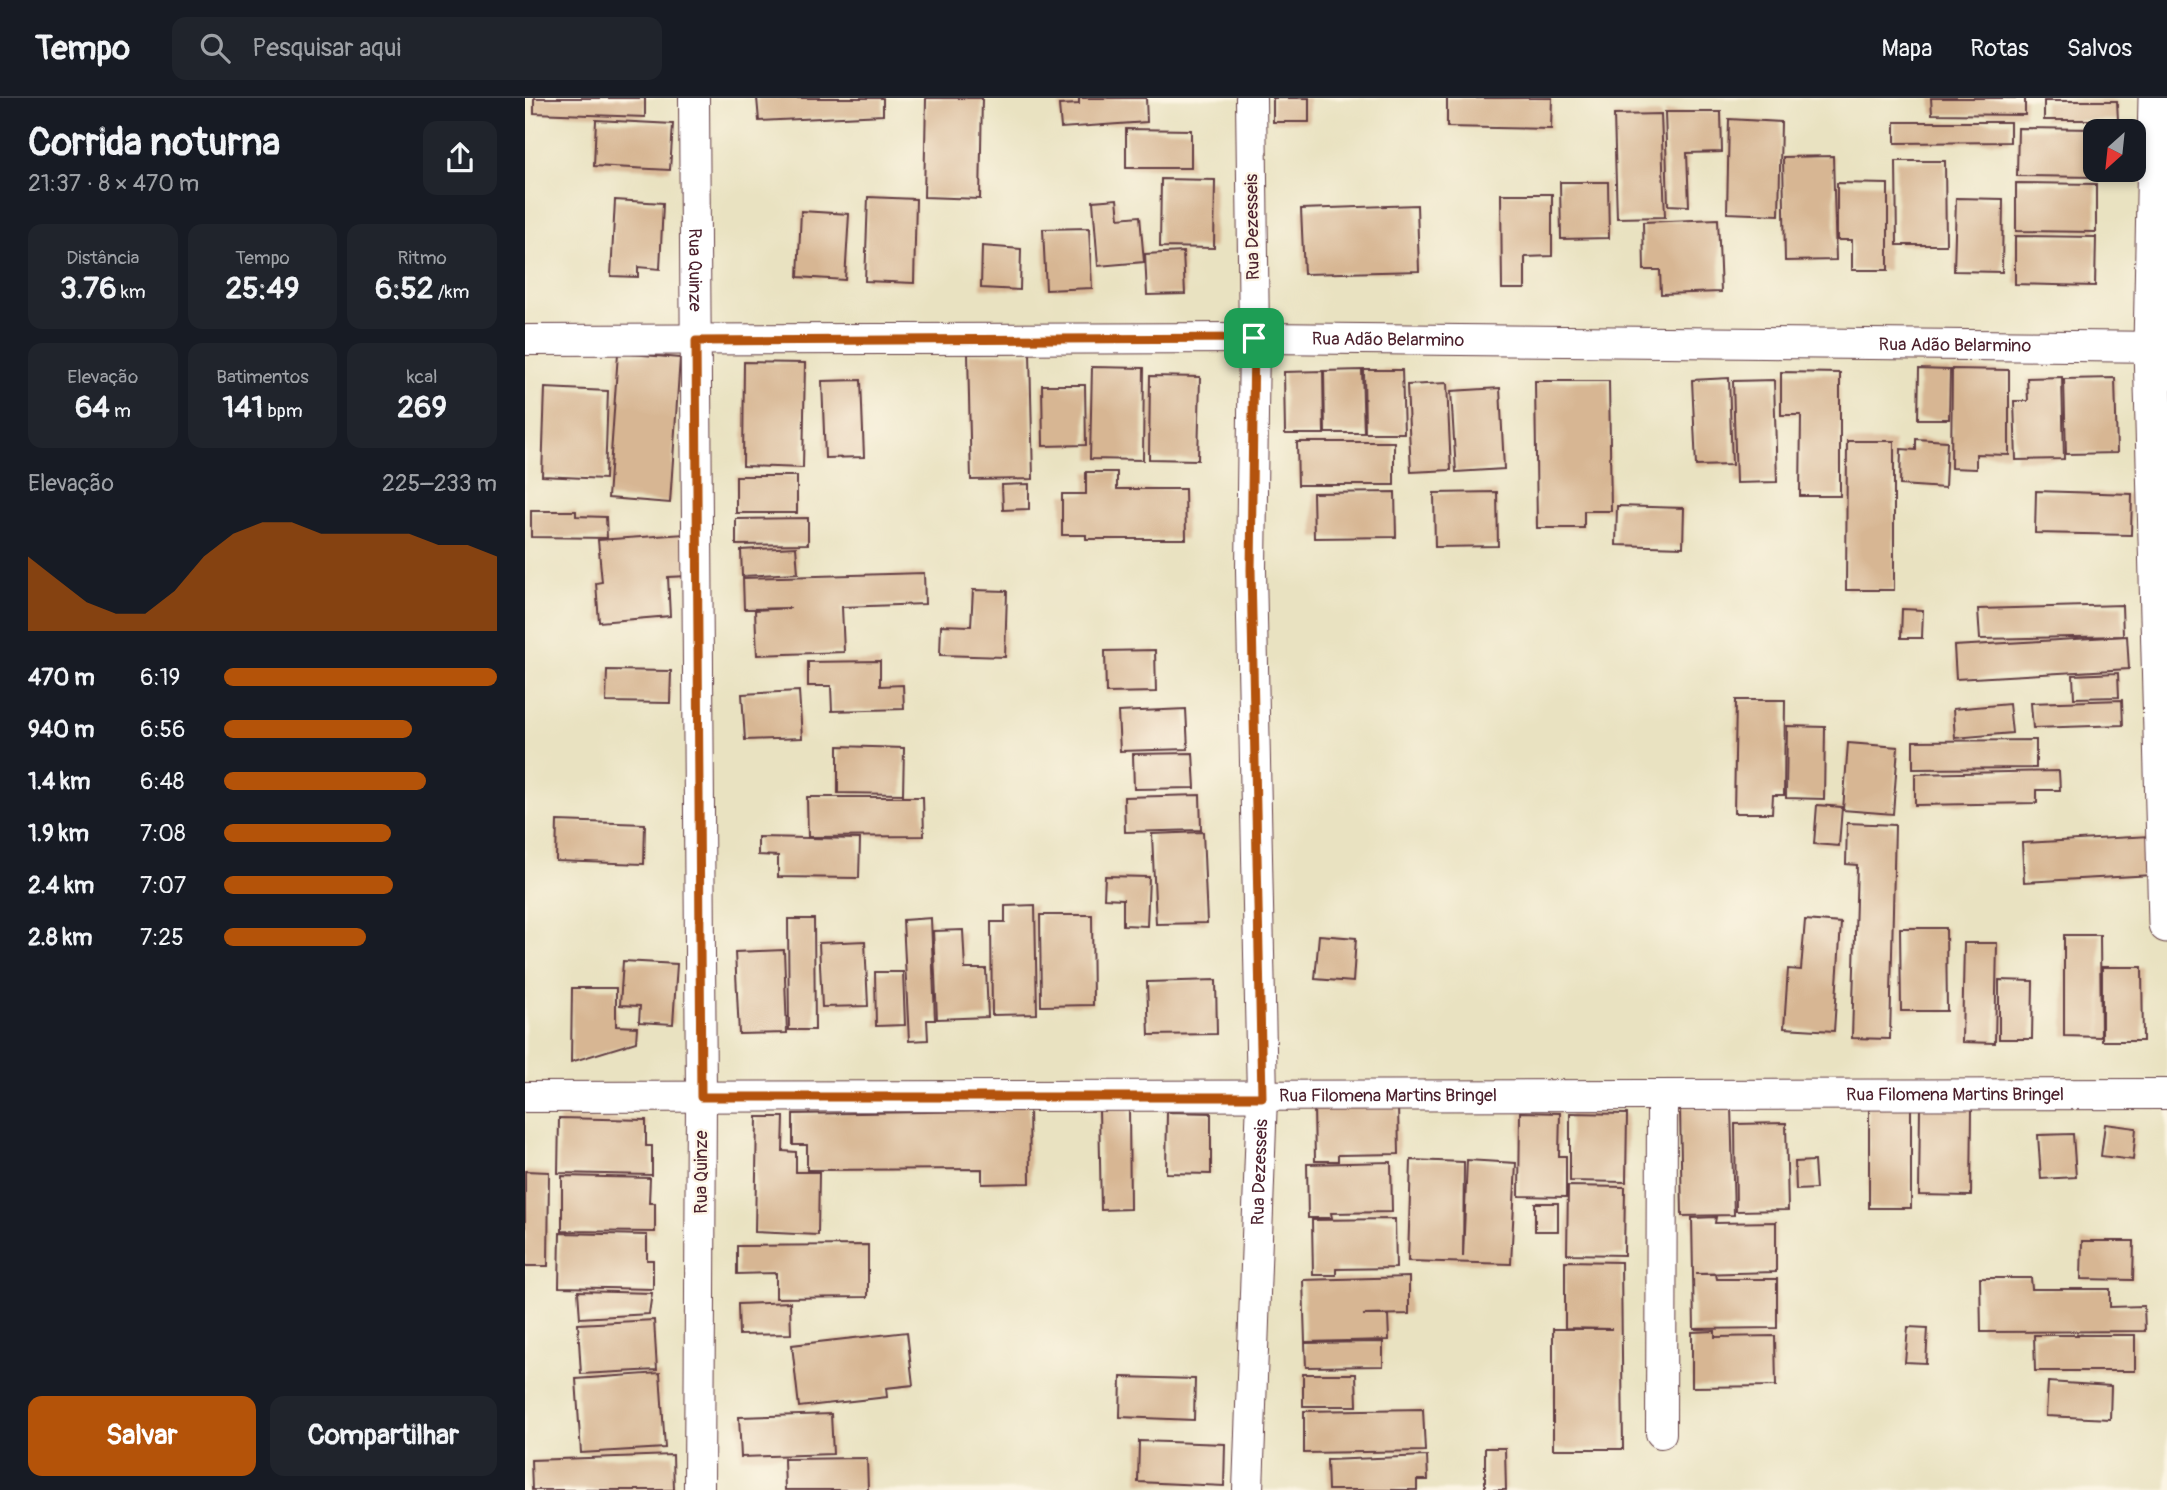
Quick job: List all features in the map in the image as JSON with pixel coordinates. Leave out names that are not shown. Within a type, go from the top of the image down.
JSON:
[{"type":"street","name":"Rua Quinze","points":[[694,98],[701,1097],[699,1490]]},
{"type":"street","name":"Rua Dezesseis","points":[[1248,1490],[1262,1097],[1251,570],[1254,338],[1251,98]]},
{"type":"street","points":[[2157,98],[2167,925]]},
{"type":"street","name":"Rua Adão Belarmino","points":[[525,340],[1254,338],[2160,347]]},
{"type":"street","name":"Rua Filomena Martins Bringel","points":[[525,1097],[2167,1094]]},
{"type":"street","points":[[1661,1433],[1662,1096]]},
{"type":"building","points":[[534,98],[645,98],[645,117],[534,113]]},
{"type":"building","points":[[757,98],[883,98],[883,115],[759,121]]},
{"type":"building","points":[[926,98],[982,98],[980,199],[924,197]]},
{"type":"building","points":[[1079,98],[1146,98],[1147,122],[1061,128],[1059,105],[1079,104]]},
{"type":"building","points":[[1273,98],[1309,98],[1309,122],[1273,122]]},
{"type":"building","points":[[1447,98],[1552,98],[1551,129],[1447,127]]},
{"type":"building","points":[[1931,98],[2025,98],[2025,115],[1932,114]]},
{"type":"building","points":[[2044,101],[2117,101],[2118,119],[2044,120]]},
{"type":"building","points":[[1665,112],[1721,112],[1722,152],[1687,153],[1689,206],[1668,205]]},
{"type":"building","points":[[1661,114],[1665,217],[1617,218],[1614,115]]},
{"type":"building","points":[[1729,119],[1781,122],[1779,215],[1727,213]]},
{"type":"building","points":[[596,120],[673,124],[670,170],[594,166]]},
{"type":"building","points":[[1895,122],[2010,122],[2010,142],[1895,143]]},
{"type":"building","points":[[2018,128],[2083,129],[2083,177],[2017,176]]},
{"type":"building","points":[[1126,129],[1191,130],[1191,168],[1126,168]]},
{"type":"building","points":[[1833,156],[1836,260],[1785,261],[1783,157]]},
{"type":"building","points":[[1896,161],[1945,161],[1946,245],[1897,245]]},
{"type":"building","points":[[1161,179],[1215,180],[1214,248],[1160,247]]},
{"type":"building","points":[[1560,182],[1608,182],[1609,238],[1561,239]]},
{"type":"building","points":[[1837,183],[1888,184],[1888,270],[1852,270],[1852,240],[1837,240]]},
{"type":"building","points":[[2016,183],[2096,184],[2096,232],[2016,231]]},
{"type":"building","points":[[1501,194],[1552,194],[1552,256],[1525,257],[1525,289],[1502,289]]},
{"type":"building","points":[[868,197],[916,199],[914,283],[865,281]]},
{"type":"building","points":[[1956,198],[2003,199],[2002,272],[1954,271]]},
{"type":"building","points":[[1117,199],[1119,218],[1140,216],[1144,262],[1098,266],[1093,201]]},
{"type":"building","points":[[615,200],[663,203],[660,269],[638,267],[638,277],[611,276]]},
{"type":"building","points":[[1417,205],[1419,271],[1304,274],[1301,209]]},
{"type":"building","points":[[801,211],[849,214],[845,280],[798,277]]},
{"type":"building","points":[[1718,219],[1721,292],[1661,294],[1660,270],[1644,270],[1643,222]]},
{"type":"building","points":[[1089,228],[1092,288],[1046,290],[1043,229]]},
{"type":"building","points":[[2015,236],[2096,237],[2095,286],[2015,284]]},
{"type":"building","points":[[982,246],[1021,249],[1020,290],[981,288]]},
{"type":"building","points":[[1183,252],[1185,294],[1147,295],[1145,254]]},
{"type":"building","points":[[618,353],[680,358],[670,503],[608,498]]},
{"type":"building","points":[[1030,353],[1033,479],[971,480],[968,354]]},
{"type":"building","points":[[744,362],[805,363],[803,468],[743,466]]},
{"type":"building","points":[[1092,367],[1144,368],[1143,460],[1090,459]]},
{"type":"building","points":[[1919,369],[1950,370],[1949,419],[1918,419]]},
{"type":"building","points":[[1952,369],[2009,370],[2009,455],[1976,454],[1976,469],[1951,468]]},
{"type":"building","points":[[1362,370],[1364,433],[1325,433],[1324,371]]},
{"type":"building","points":[[1364,370],[1402,370],[1404,433],[1365,433]]},
{"type":"building","points":[[1323,371],[1324,434],[1285,434],[1284,372]]},
{"type":"building","points":[[1781,372],[1840,373],[1840,496],[1800,496],[1801,415],[1781,415]]},
{"type":"building","points":[[1150,376],[1200,377],[1198,460],[1149,459]]},
{"type":"building","points":[[2062,377],[2064,459],[2016,460],[2014,401],[2028,401],[2027,378]]},
{"type":"building","points":[[1729,378],[1732,465],[1696,466],[1692,380]]},
{"type":"building","points":[[2115,378],[2117,453],[2066,454],[2064,379]]},
{"type":"building","points":[[861,380],[864,457],[825,458],[822,381]]},
{"type":"building","points":[[1774,380],[1777,482],[1736,483],[1733,381]]},
{"type":"building","points":[[1535,381],[1609,381],[1611,511],[1584,511],[1584,528],[1537,528]]},
{"type":"building","points":[[1447,383],[1451,470],[1411,472],[1407,385]]},
{"type":"building","points":[[1042,385],[1085,385],[1086,445],[1043,446]]},
{"type":"building","points":[[545,388],[608,391],[605,479],[542,476]]},
{"type":"building","points":[[1500,388],[1504,469],[1456,472],[1451,391]]},
{"type":"building","points":[[1916,439],[1947,441],[1945,488],[1900,485],[1901,449],[1916,450]]},
{"type":"building","points":[[1847,441],[1894,441],[1894,590],[1846,590]]},
{"type":"building","points":[[1297,442],[1394,442],[1394,485],[1298,485]]},
{"type":"building","points":[[1086,472],[1117,472],[1117,489],[1185,489],[1186,539],[1086,539],[1086,535],[1062,535],[1062,494],[1086,494]]},
{"type":"building","points":[[736,476],[797,476],[797,513],[736,513]]},
{"type":"building","points":[[1029,484],[1029,509],[1003,510],[1002,485]]},
{"type":"building","points":[[2036,491],[2132,494],[2131,535],[2035,533]]},
{"type":"building","points":[[1395,492],[1396,537],[1314,538],[1313,493]]},
{"type":"building","points":[[1497,492],[1498,546],[1435,547],[1434,493]]},
{"type":"building","points":[[1617,506],[1684,508],[1683,547],[1616,545]]},
{"type":"building","points":[[531,511],[576,511],[576,516],[606,517],[607,538],[531,537]]},
{"type":"building","points":[[808,518],[808,544],[736,545],[736,519]]},
{"type":"building","points":[[685,534],[688,576],[668,577],[670,616],[599,622],[596,583],[602,582],[598,540]]},
{"type":"building","points":[[796,547],[798,573],[742,576],[741,550]]},
{"type":"building","points":[[924,573],[925,604],[842,607],[844,652],[757,655],[755,610],[791,608],[744,609],[743,578]]},
{"type":"building","points":[[973,590],[1007,591],[1005,657],[940,655],[941,625],[971,626]]},
{"type":"building","points":[[2122,605],[2123,636],[1980,639],[1978,609]]},
{"type":"building","points":[[1902,609],[1923,610],[1922,638],[1901,638]]},
{"type":"building","points":[[2127,636],[2129,669],[1956,679],[1954,646]]},
{"type":"building","points":[[1155,650],[1156,692],[1106,693],[1105,651]]},
{"type":"building","points":[[880,661],[880,686],[903,685],[904,709],[832,711],[831,686],[808,686],[808,662]]},
{"type":"building","points":[[607,670],[671,671],[670,703],[606,702]]},
{"type":"building","points":[[2118,673],[2119,697],[2074,698],[2073,675]]},
{"type":"building","points":[[799,691],[802,738],[745,740],[742,694]]},
{"type":"building","points":[[1736,700],[1785,700],[1784,795],[1773,795],[1772,813],[1734,813]]},
{"type":"building","points":[[2122,700],[2123,725],[2033,728],[2031,703]]},
{"type":"building","points":[[2009,704],[2012,733],[1955,738],[1953,709]]},
{"type":"building","points":[[1186,709],[1188,749],[1120,751],[1118,712]]},
{"type":"building","points":[[1787,726],[1825,727],[1824,799],[1786,798]]},
{"type":"building","points":[[2036,740],[2036,768],[1913,769],[1913,741]]},
{"type":"building","points":[[1848,743],[1898,747],[1893,814],[1843,810]]},
{"type":"building","points":[[838,746],[904,748],[903,794],[838,793]]},
{"type":"building","points":[[1193,753],[1195,788],[1134,789],[1133,754]]},
{"type":"building","points":[[2059,771],[2060,790],[2037,790],[2037,803],[1915,805],[1915,774]]},
{"type":"building","points":[[1200,795],[1201,830],[1125,832],[1124,797]]},
{"type":"building","points":[[807,797],[923,797],[924,836],[808,837]]},
{"type":"building","points":[[1817,805],[1842,807],[1839,846],[1814,844]]},
{"type":"building","points":[[557,821],[645,824],[644,864],[556,861]]},
{"type":"building","points":[[1847,823],[1895,825],[1890,1039],[1852,1038],[1857,865],[1846,864]]},
{"type":"building","points":[[1203,832],[1207,923],[1156,924],[1152,834]]},
{"type":"building","points":[[2150,836],[2153,875],[2024,882],[2022,843]]},
{"type":"building","points":[[758,837],[860,839],[859,878],[778,877],[778,856],[758,855]]},
{"type":"building","points":[[1105,876],[1149,877],[1147,926],[1123,925],[1123,899],[1104,898]]},
{"type":"building","points":[[1035,905],[1037,1014],[992,1015],[991,922],[1005,922],[1005,906]]},
{"type":"building","points":[[1040,915],[1092,915],[1093,1005],[1041,1006]]},
{"type":"building","points":[[931,918],[935,1020],[927,1020],[928,1040],[909,1041],[903,920]]},
{"type":"building","points":[[788,919],[814,919],[815,1030],[789,1030]]},
{"type":"building","points":[[1805,920],[1841,923],[1834,1031],[1784,1028],[1788,969],[1801,970]]},
{"type":"building","points":[[1900,928],[1946,928],[1947,1011],[1901,1011]]},
{"type":"building","points":[[963,930],[965,969],[986,969],[988,1017],[937,1019],[933,931]]},
{"type":"building","points":[[1319,935],[1356,938],[1353,982],[1315,979]]},
{"type":"building","points":[[2064,935],[2100,935],[2101,1037],[2064,1036]]},
{"type":"building","points":[[865,941],[868,1006],[822,1007],[819,943]]},
{"type":"building","points":[[1964,943],[1997,943],[1995,1043],[1962,1042]]},
{"type":"building","points":[[784,950],[787,1033],[739,1034],[735,952]]},
{"type":"building","points":[[623,961],[677,964],[673,1024],[639,1022],[640,1006],[620,1005]]},
{"type":"building","points":[[2102,967],[2142,967],[2143,1041],[2102,1041]]},
{"type":"building","points":[[875,972],[903,972],[905,1025],[876,1026]]},
{"type":"building","points":[[1216,980],[1217,1034],[1149,1035],[1147,982]]},
{"type":"building","points":[[1999,980],[2033,981],[2032,1039],[1999,1039]]},
{"type":"building","points":[[572,988],[616,988],[616,1026],[637,1027],[636,1042],[571,1062]]},
{"type":"building","points":[[1029,1102],[1030,1183],[982,1184],[982,1169],[807,1170],[807,1145],[793,1145],[793,1114],[992,1111],[991,1103]]},
{"type":"building","points":[[1398,1105],[1399,1154],[1338,1155],[1338,1161],[1315,1161],[1314,1106]]},
{"type":"building","points":[[1731,1106],[1734,1215],[1682,1216],[1680,1107]]},
{"type":"building","points":[[1869,1107],[1911,1108],[1911,1208],[1869,1208]]},
{"type":"building","points":[[1129,1108],[1130,1209],[1101,1210],[1099,1109]]},
{"type":"building","points":[[1920,1108],[1972,1109],[1971,1196],[1919,1195]]},
{"type":"building","points":[[1167,1112],[1211,1113],[1211,1174],[1166,1173]]},
{"type":"building","points":[[1520,1112],[1560,1113],[1559,1156],[1566,1156],[1566,1197],[1519,1196]]},
{"type":"building","points":[[1570,1113],[1627,1114],[1626,1182],[1570,1181]]},
{"type":"building","points":[[757,1117],[784,1117],[783,1151],[796,1152],[796,1172],[819,1172],[818,1235],[755,1232]]},
{"type":"building","points":[[559,1118],[646,1120],[646,1146],[652,1146],[652,1175],[558,1173]]},
{"type":"building","points":[[1786,1123],[1788,1210],[1736,1211],[1735,1124]]},
{"type":"building","points":[[2105,1124],[2136,1128],[2133,1160],[2101,1156]]},
{"type":"building","points":[[2073,1134],[2076,1177],[2041,1179],[2038,1135]]},
{"type":"building","points":[[1411,1160],[1464,1162],[1463,1257],[1467,1160],[1516,1163],[1511,1264],[1408,1261]]},
{"type":"building","points":[[1814,1161],[1816,1189],[1796,1190],[1795,1162]]},
{"type":"building","points":[[1391,1162],[1392,1212],[1331,1213],[1332,1218],[1308,1218],[1307,1164]]},
{"type":"building","points":[[525,1171],[549,1172],[548,1266],[525,1266]]},
{"type":"building","points":[[562,1176],[650,1178],[649,1203],[655,1203],[655,1232],[562,1231]]},
{"type":"building","points":[[1568,1186],[1625,1187],[1624,1255],[1567,1254]]},
{"type":"building","points":[[1535,1203],[1558,1203],[1558,1231],[1535,1231]]},
{"type":"building","points":[[1716,1217],[1715,1223],[1776,1222],[1776,1272],[1696,1274],[1716,1274],[1717,1279],[1777,1279],[1777,1328],[1694,1329],[1692,1218]]},
{"type":"building","points":[[1395,1219],[1396,1268],[1336,1269],[1336,1275],[1313,1275],[1312,1220]]},
{"type":"building","points":[[560,1233],[647,1235],[647,1260],[653,1260],[653,1289],[559,1287]]},
{"type":"building","points":[[2082,1241],[2134,1241],[2133,1280],[2081,1279]]},
{"type":"building","points":[[868,1245],[868,1297],[776,1298],[776,1273],[737,1274],[737,1246]]},
{"type":"building","points":[[1565,1261],[1621,1262],[1623,1449],[1553,1449],[1553,1329],[1612,1329],[1565,1328]]},
{"type":"building","points":[[1409,1277],[1409,1314],[1363,1315],[1388,1315],[1389,1340],[1305,1342],[1303,1280]]},
{"type":"building","points":[[1980,1278],[2031,1278],[2032,1289],[2110,1289],[2110,1307],[2144,1306],[2145,1331],[1981,1332]]},
{"type":"building","points":[[578,1291],[652,1293],[649,1314],[580,1318]]},
{"type":"building","points":[[790,1302],[791,1334],[739,1335],[738,1304]]},
{"type":"building","points":[[654,1320],[657,1370],[581,1374],[578,1324]]},
{"type":"building","points":[[1908,1327],[1928,1328],[1926,1363],[1905,1362]]},
{"type":"building","points":[[1715,1331],[1715,1337],[1775,1336],[1776,1386],[1692,1387],[1692,1332]]},
{"type":"building","points":[[907,1332],[913,1385],[886,1388],[887,1397],[799,1407],[792,1345]]},
{"type":"building","points":[[2034,1335],[2135,1335],[2135,1371],[2035,1371]]},
{"type":"building","points":[[1383,1342],[1383,1366],[1306,1367],[1305,1343]]},
{"type":"building","points":[[660,1373],[665,1448],[581,1453],[576,1379]]},
{"type":"building","points":[[1303,1374],[1356,1374],[1357,1406],[1303,1406]]},
{"type":"building","points":[[1121,1377],[1195,1379],[1194,1420],[1120,1417]]},
{"type":"building","points":[[2048,1382],[2111,1386],[2110,1419],[2046,1416]]},
{"type":"building","points":[[1423,1409],[1425,1451],[1304,1453],[1304,1411]]},
{"type":"building","points":[[831,1414],[833,1454],[741,1457],[739,1417]]},
{"type":"building","points":[[1139,1441],[1225,1444],[1224,1486],[1138,1482]]},
{"type":"building","points":[[1485,1448],[1505,1448],[1506,1490],[1485,1490]]},
{"type":"building","points":[[673,1455],[674,1490],[532,1490],[531,1460]]},
{"type":"building","points":[[1427,1456],[1428,1480],[1417,1480],[1417,1490],[1328,1490],[1327,1460]]},
{"type":"building","points":[[867,1458],[868,1490],[785,1490],[784,1459]]},
{"type":"route","points":[[1254,338],[1251,570],[1262,1097],[701,1097],[696,341],[1254,338]]}]
